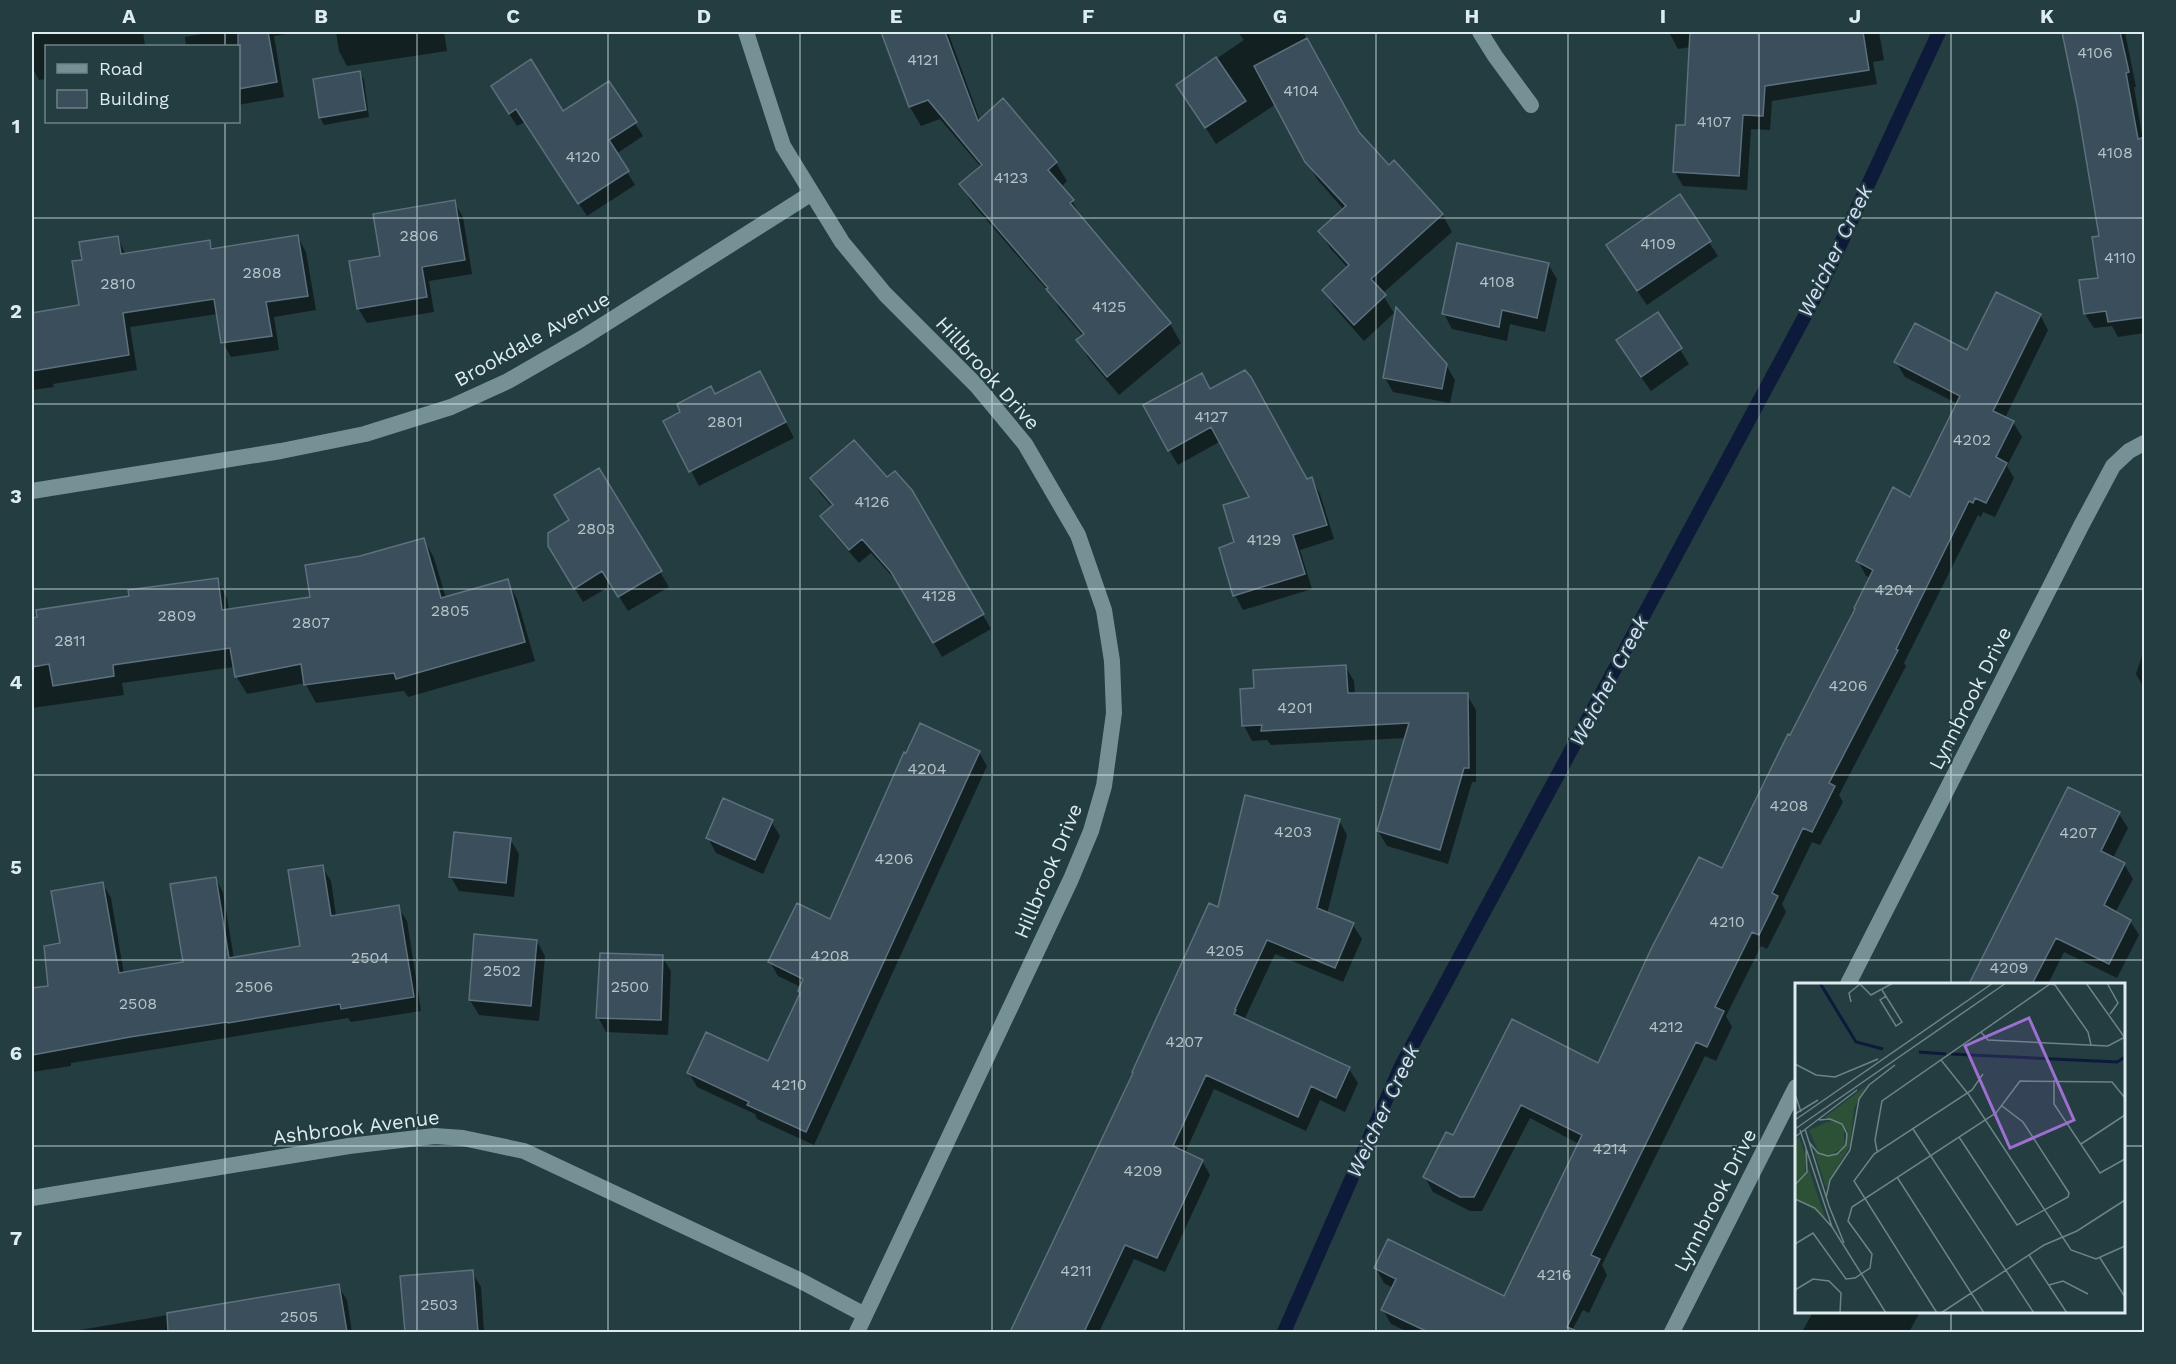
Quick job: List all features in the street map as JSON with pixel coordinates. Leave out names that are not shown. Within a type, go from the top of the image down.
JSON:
[{"type":"street","name":"Hillbrook Drive","points":[[746,32],[783,146],[842,242],[885,294],[976,385],[1025,444],[1078,535],[1104,610],[1112,661],[1114,713],[1104,786],[1091,831],[1071,879],[857,1332]]},
{"type":"street","points":[[1480,32],[1531,105]]},
{"type":"street","name":"Brookdale Avenue","points":[[32,491],[270,453],[365,434],[451,407],[508,381],[581,339],[812,193]]},
{"type":"street","name":"Lynnbrook Drive","points":[[1849,983],[2080,526],[2113,466],[2145,443]]},
{"type":"street","name":"Lynnbrook Drive","points":[[1672,1332],[1795,1091]]},
{"type":"street","name":"Ashbrook Avenue","points":[[32,1198],[349,1146],[435,1136],[463,1138],[524,1151],[800,1280],[865,1315]]},
{"type":"building","points":[[238,32],[268,32],[277,82],[240,89],[240,45],[238,45]]},
{"type":"building","points":[[881,32],[945,32],[978,121],[1003,98],[1057,162],[1048,170],[1074,200],[1070,203],[1171,323],[1107,377],[1076,340],[1084,334],[959,184],[982,165],[928,100],[909,107]]},
{"type":"building","points":[[1690,32],[1863,32],[1869,70],[1765,86],[1763,116],[1743,115],[1739,176],[1673,172],[1676,125],[1685,125]]},
{"type":"building","points":[[2062,32],[2120,32],[2129,72],[2126,73],[2138,139],[2145,137],[2145,317],[2108,322],[2106,311],[2084,314],[2079,280],[2098,278],[2092,237],[2099,236]]},
{"type":"building","points":[[1307,38],[1359,132],[1389,165],[1394,160],[1443,214],[1371,279],[1386,295],[1354,325],[1322,290],[1349,265],[1318,231],[1346,206],[1305,162],[1254,66]]},
{"type":"building","points":[[1216,57],[1246,101],[1205,128],[1176,85]]},
{"type":"building","points":[[531,59],[563,111],[609,81],[637,122],[609,140],[629,171],[578,204],[516,109],[509,114],[491,86]]},
{"type":"building","points":[[360,71],[366,110],[319,118],[313,79]]},
{"type":"building","points":[[1680,194],[1711,241],[1637,291],[1606,245]]},
{"type":"building","points":[[455,200],[465,260],[422,267],[427,297],[357,309],[349,261],[380,256],[373,214]]},
{"type":"building","points":[[298,235],[308,296],[266,302],[272,336],[221,343],[214,299],[123,313],[129,355],[32,371],[32,313],[79,305],[72,261],[82,260],[79,242],[118,236],[121,254],[210,240],[211,249]]},
{"type":"building","points":[[1457,243],[1549,263],[1537,318],[1502,310],[1499,327],[1442,314]]},
{"type":"building","points":[[1996,292],[2041,314],[1993,411],[2014,421],[1996,457],[2007,463],[1986,503],[1975,498],[1973,503],[1969,501],[1896,649],[1898,650],[1829,783],[1835,786],[1812,832],[1803,828],[1772,893],[1778,896],[1759,935],[1752,932],[1715,1007],[1724,1011],[1707,1047],[1696,1042],[1591,1255],[1600,1259],[1567,1327],[1579,1332],[1428,1332],[1381,1310],[1396,1279],[1374,1268],[1388,1239],[1504,1296],[1582,1135],[1521,1105],[1474,1197],[1460,1197],[1423,1177],[1446,1132],[1453,1135],[1512,1019],[1598,1063],[1652,947],[1699,857],[1722,868],[1873,570],[1856,561],[1893,487],[1910,497],[1960,396],[1894,362],[1915,323],[1967,350]]},
{"type":"building","points":[[1396,307],[1447,364],[1442,389],[1383,378]]},
{"type":"building","points":[[1658,312],[1682,348],[1641,377],[1616,340]]},
{"type":"building","points":[[1245,370],[1307,479],[1312,477],[1327,525],[1293,535],[1305,574],[1233,596],[1219,548],[1234,542],[1223,505],[1249,497],[1211,427],[1168,451],[1143,405],[1202,373],[1210,389]]},
{"type":"building","points":[[760,371],[786,422],[689,472],[663,421],[680,412],[677,404],[711,386],[715,394]]},
{"type":"building","points":[[854,440],[887,477],[895,471],[912,490],[984,614],[933,643],[891,572],[862,539],[849,550],[820,516],[833,505],[810,478]]},
{"type":"building","points":[[599,468],[662,571],[618,597],[602,571],[574,589],[548,546],[548,533],[569,520],[554,495]]},
{"type":"building","points":[[424,538],[441,598],[508,579],[525,642],[396,679],[394,673],[304,685],[301,664],[235,677],[230,648],[113,665],[114,676],[53,686],[49,664],[32,667],[32,618],[37,617],[36,610],[129,596],[128,590],[218,578],[222,610],[310,597],[305,565],[360,556]]},
{"type":"building","points":[[1346,665],[1348,693],[1468,693],[1469,768],[1464,768],[1440,850],[1377,831],[1409,723],[1261,731],[1262,725],[1242,726],[1240,689],[1254,688],[1253,670]]},
{"type":"building","points":[[920,723],[980,751],[806,1132],[747,1105],[749,1102],[687,1073],[706,1032],[768,1061],[800,993],[798,991],[803,979],[768,962],[797,903],[830,919],[904,752],[906,753]]},
{"type":"building","points":[[2068,787],[2120,812],[2101,851],[2125,863],[2104,905],[2131,920],[2109,964],[2056,938],[2033,983],[1970,983]]},
{"type":"building","points":[[1245,795],[1340,819],[1317,908],[1354,923],[1335,968],[1267,940],[1234,1014],[1350,1067],[1336,1098],[1311,1086],[1298,1117],[1206,1075],[1173,1146],[1203,1160],[1157,1258],[1125,1245],[1084,1332],[1010,1332],[1133,1073],[1209,903],[1218,907]]},
{"type":"building","points":[[723,798],[773,820],[755,860],[706,838]]},
{"type":"building","points":[[454,832],[511,838],[506,883],[449,877]]},
{"type":"building","points":[[323,865],[331,916],[399,905],[414,997],[341,1009],[340,1004],[32,1055],[32,988],[48,986],[44,946],[60,943],[51,891],[103,882],[119,973],[183,962],[170,884],[216,877],[229,958],[300,946],[288,870]]},
{"type":"building","points":[[474,934],[537,940],[531,1006],[469,1000]]},
{"type":"building","points":[[600,953],[663,955],[661,1020],[596,1018]]},
{"type":"building","points":[[473,1270],[478,1332],[405,1332],[400,1276]]},
{"type":"building","points":[[339,1284],[347,1332],[168,1332],[167,1313]]},
{"type":"waterway","name":"Weicher Creek","points":[[1284,1332],[1401,1066],[1820,288],[1939,32]]}]
